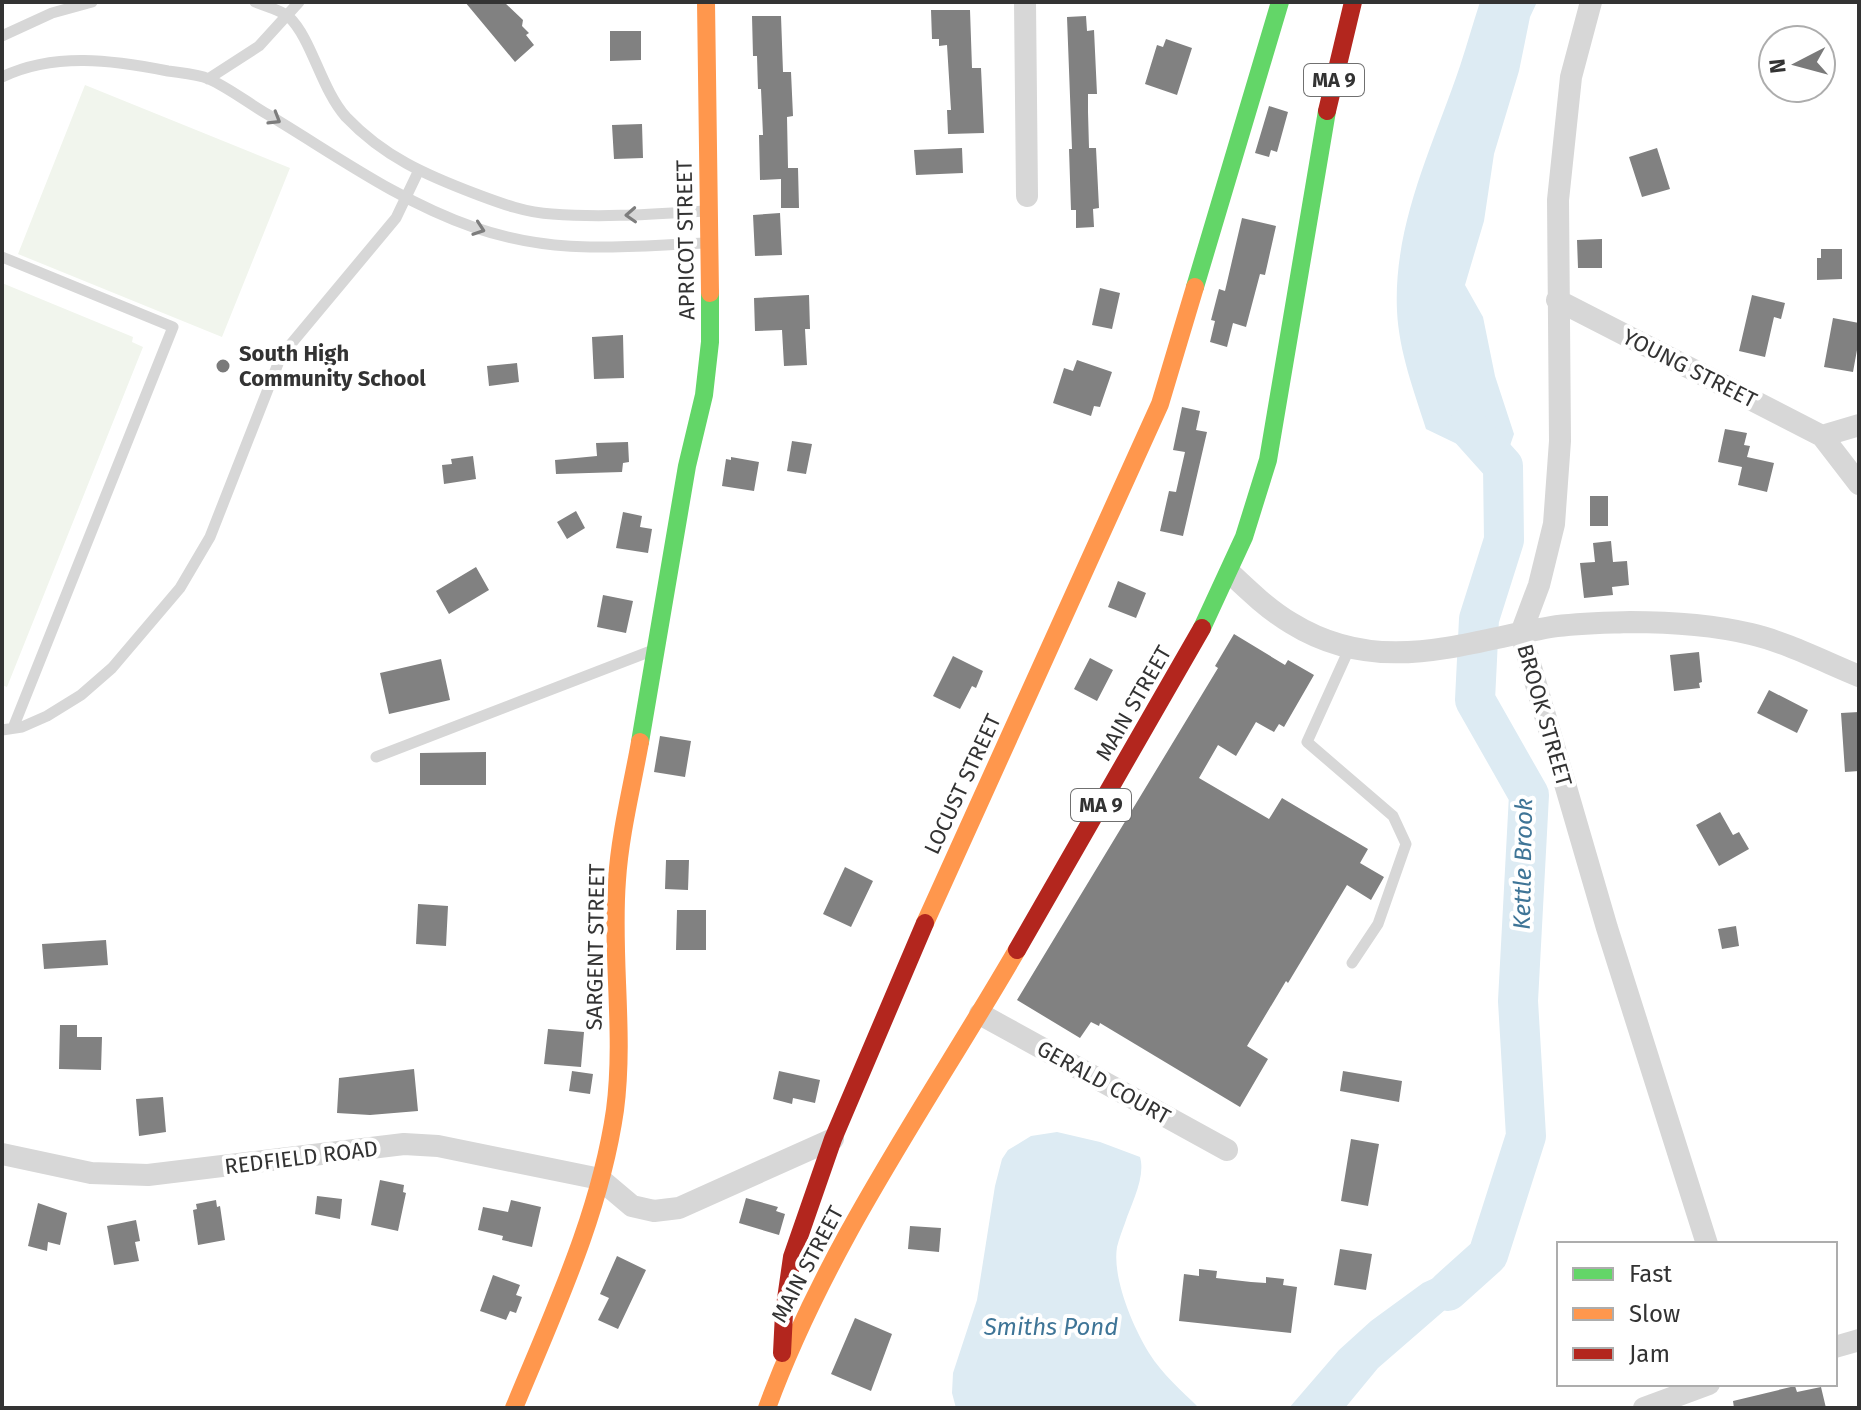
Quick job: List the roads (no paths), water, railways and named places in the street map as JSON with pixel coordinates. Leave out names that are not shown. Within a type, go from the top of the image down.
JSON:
[{"type":"main road","name":"APRICOT STREET","points":[[686,474],[708,375],[706,2]]},
{"type":"main road","name":"LOCUST STREET","points":[[781,1368],[784,1313],[792,1257],[833,1139],[932,906],[1143,446],[1168,383],[1280,2]]},
{"type":"main road","name":"MAIN STREET","points":[[767,1408],[806,1309],[834,1258],[1193,648],[1230,573],[1256,504],[1268,460],[1328,107],[1353,2]]},
{"type":"main road","name":"SARGENT STREET","points":[[514,1408],[584,1233],[600,1179],[615,1108],[618,1063],[617,878],[686,474]]},
{"type":"street","points":[[1025,2],[1027,196]]},
{"type":"street","name":"BROOK STREET","points":[[1591,2],[1571,77],[1560,178],[1557,300],[1560,441],[1557,497],[1548,555],[1511,636],[1706,1242]]},
{"type":"street","name":"YOUNG STREET","points":[[1557,300],[1822,436],[1859,484]]},
{"type":"street","points":[[1822,436],[1859,425]]},
{"type":"street","points":[[1230,573],[1290,623],[1350,647],[1382,654],[1420,652],[1553,626],[1663,623],[1753,634],[1859,676]]},
{"type":"street","name":"GERALD COURT","points":[[980,1014],[1227,1150]]},
{"type":"street","points":[[600,1179],[632,1206],[649,1210],[673,1209],[833,1139]]},
{"type":"street","name":"REDFIELD ROAD","points":[[2,1154],[91,1173],[148,1175],[404,1144],[438,1146],[600,1179]]},
{"type":"street","points":[[1837,1346],[1859,1340]]},
{"type":"street","points":[[1644,1408],[1704,1386]]},
{"type":"lane","points":[[2,36],[52,13],[92,2]]},
{"type":"lane","points":[[255,2],[288,16],[305,43],[326,89],[346,117],[400,162],[418,172],[504,204],[549,214],[709,211]]},
{"type":"lane","points":[[208,79],[259,46],[299,2]]},
{"type":"lane","points":[[2,77],[17,70],[74,59],[131,63],[208,79],[361,174],[473,227],[538,245],[588,249],[709,243]]},
{"type":"lane","points":[[7,729],[47,716],[81,695],[112,668],[180,588],[210,537],[281,356],[378,240],[407,198],[418,172]]},
{"type":"lane","points":[[2,257],[173,327],[7,729]]},
{"type":"lane","points":[[376,757],[648,653],[658,645]]},
{"type":"lane","points":[[1350,647],[1307,742],[1393,816],[1406,844],[1378,924],[1352,963]]},
{"type":"water","points":[[1480,2],[1537,2],[1530,17],[1519,71],[1494,154],[1484,221],[1465,285],[1483,317],[1495,376],[1514,434],[1503,466],[1426,429],[1404,356],[1397,311],[1397,279],[1408,216]]},
{"type":"water","name":"Smiths Pond","points":[[1057,1132],[1100,1142],[1140,1157],[1139,1182],[1117,1247],[1121,1287],[1149,1353],[1199,1408],[956,1408],[952,1393],[953,1373],[977,1300],[1002,1159],[1008,1150],[1031,1136]]},
{"type":"water","points":[[1473,1248],[1488,1255],[1491,1270],[1378,1368],[1345,1408],[1289,1408],[1339,1350],[1371,1321],[1423,1283],[1460,1266]]},
{"type":"waterway","name":"Kettle Brook","points":[[1448,1291],[1488,1255],[1526,1136],[1518,1001],[1529,795],[1475,700],[1479,619],[1504,540],[1503,466],[1468,427]]},
{"type":"place","name":"South High Community School","points":[[223,366]]}]
